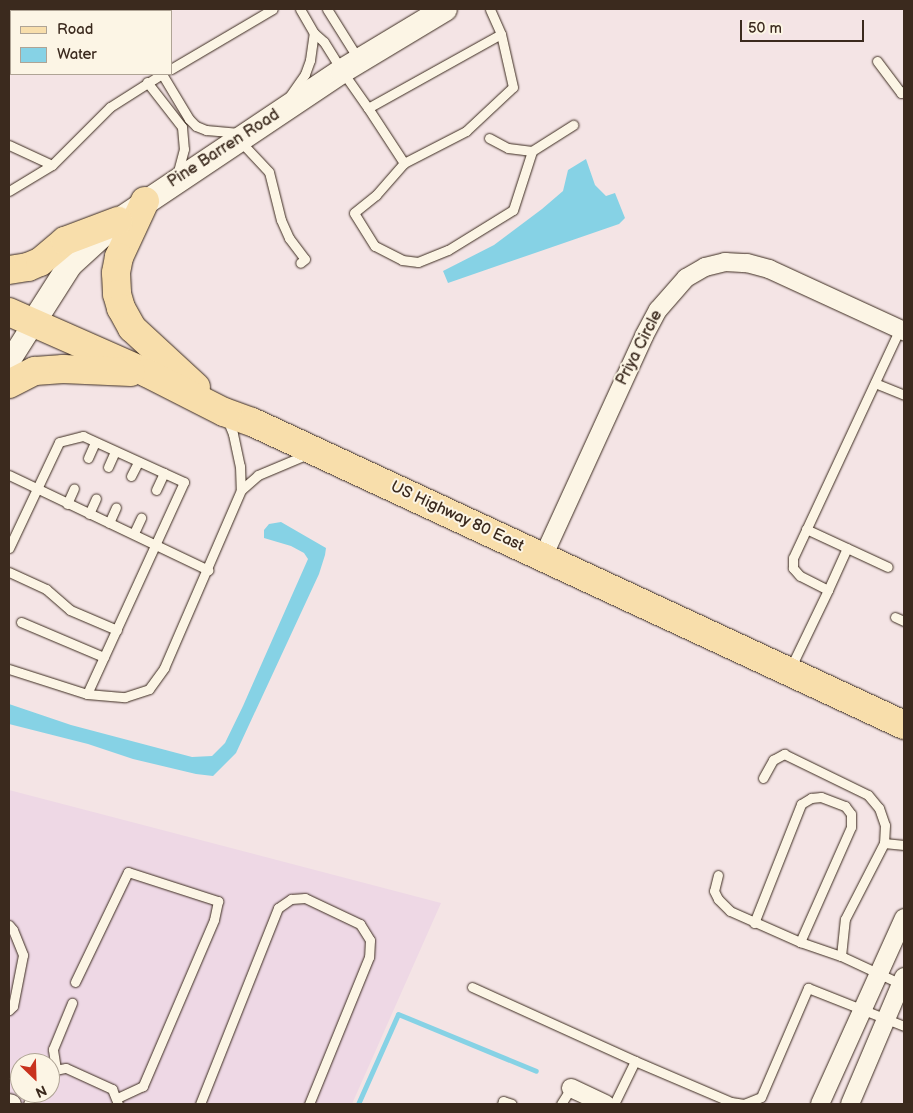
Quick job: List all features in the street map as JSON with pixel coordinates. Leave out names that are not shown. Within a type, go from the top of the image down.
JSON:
[{"type":"main road","name":"Pine Barren Road","points":[[33,323],[70,265],[118,221],[145,201],[350,66],[444,9]]},
{"type":"main road","points":[[145,201],[119,257],[116,286],[121,308],[132,328],[224,412]]},
{"type":"main road","points":[[9,270],[28,267],[40,262],[65,241],[118,221]]},
{"type":"main road","name":"US Highway 80 East","points":[[9,312],[147,373],[224,412],[315,451],[789,671],[900,727]]},
{"type":"main road","points":[[9,384],[24,375],[42,370],[147,373]]},
{"type":"street","name":"Priya Circle","points":[[543,557],[644,336],[658,310],[686,278],[704,267],[725,262],[747,263],[769,269],[902,330]]},
{"type":"street","points":[[9,361],[33,323]]},
{"type":"street","points":[[820,1104],[904,918]]},
{"type":"street","points":[[850,1104],[903,981]]},
{"type":"street","points":[[571,1088],[606,1104]]},
{"type":"lane","points":[[172,67],[273,9]]},
{"type":"lane","points":[[300,9],[314,33],[350,66]]},
{"type":"lane","points":[[327,9],[368,108],[404,163]]},
{"type":"lane","points":[[490,9],[501,34],[513,87],[466,131],[404,163],[376,196],[354,213],[375,246],[402,260],[418,262],[448,250],[513,210],[532,151]]},
{"type":"lane","points":[[277,114],[305,74],[310,60],[314,33]]},
{"type":"lane","points":[[368,108],[501,34]]},
{"type":"lane","points":[[877,61],[901,93],[904,92]]},
{"type":"lane","points":[[9,191],[52,165],[110,107],[160,75]]},
{"type":"lane","points":[[163,75],[189,119],[196,126],[206,130],[243,136],[269,172],[281,220],[289,238],[305,260],[300,263]]},
{"type":"lane","points":[[147,82],[182,126],[184,149],[174,182]]},
{"type":"lane","points":[[489,138],[508,148],[532,151],[573,125]]},
{"type":"lane","points":[[9,145],[52,165]]},
{"type":"lane","points":[[828,590],[800,576],[793,568],[793,558],[902,330]]},
{"type":"lane","points":[[875,383],[904,395]]},
{"type":"lane","points":[[9,669],[87,694],[125,697],[149,688],[164,668],[241,490],[240,466],[233,434],[224,412]]},
{"type":"lane","points":[[9,548],[59,442],[84,436],[184,482],[87,694]]},
{"type":"lane","points":[[88,458],[96,442]]},
{"type":"lane","points":[[108,467],[115,451]]},
{"type":"lane","points":[[241,490],[258,475],[315,451]]},
{"type":"lane","points":[[130,476],[138,462]]},
{"type":"lane","points":[[156,490],[164,473]]},
{"type":"lane","points":[[9,475],[36,490],[134,533],[208,570]]},
{"type":"lane","points":[[67,504],[74,488]]},
{"type":"lane","points":[[89,514],[96,498]]},
{"type":"lane","points":[[109,522],[116,507]]},
{"type":"lane","points":[[134,533],[141,518]]},
{"type":"lane","points":[[806,529],[888,567]]},
{"type":"lane","points":[[789,671],[847,548]]},
{"type":"lane","points":[[9,572],[46,589],[70,610],[117,630]]},
{"type":"lane","points":[[895,617],[904,621]]},
{"type":"lane","points":[[21,622],[104,657]]},
{"type":"lane","points":[[764,778],[774,760],[784,754],[868,795],[879,808],[885,825],[884,843],[845,919],[841,956]]},
{"type":"lane","points":[[754,923],[802,804],[811,798],[822,797],[845,806],[851,814],[851,826],[800,942]]},
{"type":"lane","points":[[884,843],[904,845]]},
{"type":"lane","points":[[60,1069],[66,1068],[112,1089],[117,1101],[142,1086],[214,920],[218,901],[128,872],[75,982]]},
{"type":"lane","points":[[718,875],[714,891],[718,899],[730,910],[754,923],[800,942],[841,956],[879,974],[903,981]]},
{"type":"lane","points":[[200,1104],[278,908],[291,899],[305,898],[360,924],[370,940],[369,957],[309,1104]]},
{"type":"lane","points":[[9,925],[13,930],[23,955],[13,1006],[9,1010]]},
{"type":"lane","points":[[472,987],[635,1061],[731,1102],[744,1104],[761,1097],[808,988],[904,1026]]},
{"type":"lane","points":[[53,1053],[72,1002]]},
{"type":"lane","points":[[614,1104],[635,1061]]},
{"type":"lane","points":[[561,1104],[571,1088]]},
{"type":"lane","points":[[502,1104],[503,1101],[512,1104]]},
{"type":"shaded area","points":[[9,790],[441,903],[352,1104],[9,1104]]},
{"type":"water","points":[[586,159],[595,185],[606,196],[615,193],[625,218],[619,224],[448,283],[443,271],[494,245],[542,209],[563,191],[568,170]]},
{"type":"water","points":[[281,522],[326,548],[325,555],[319,574],[236,753],[213,776],[196,774],[133,759],[88,744],[9,724],[9,704],[71,725],[192,757],[212,756],[225,743],[308,559],[304,553],[291,546],[264,538],[264,530],[269,524]]},
{"type":"waterway","points":[[358,1104],[398,1014],[536,1071]]}]
